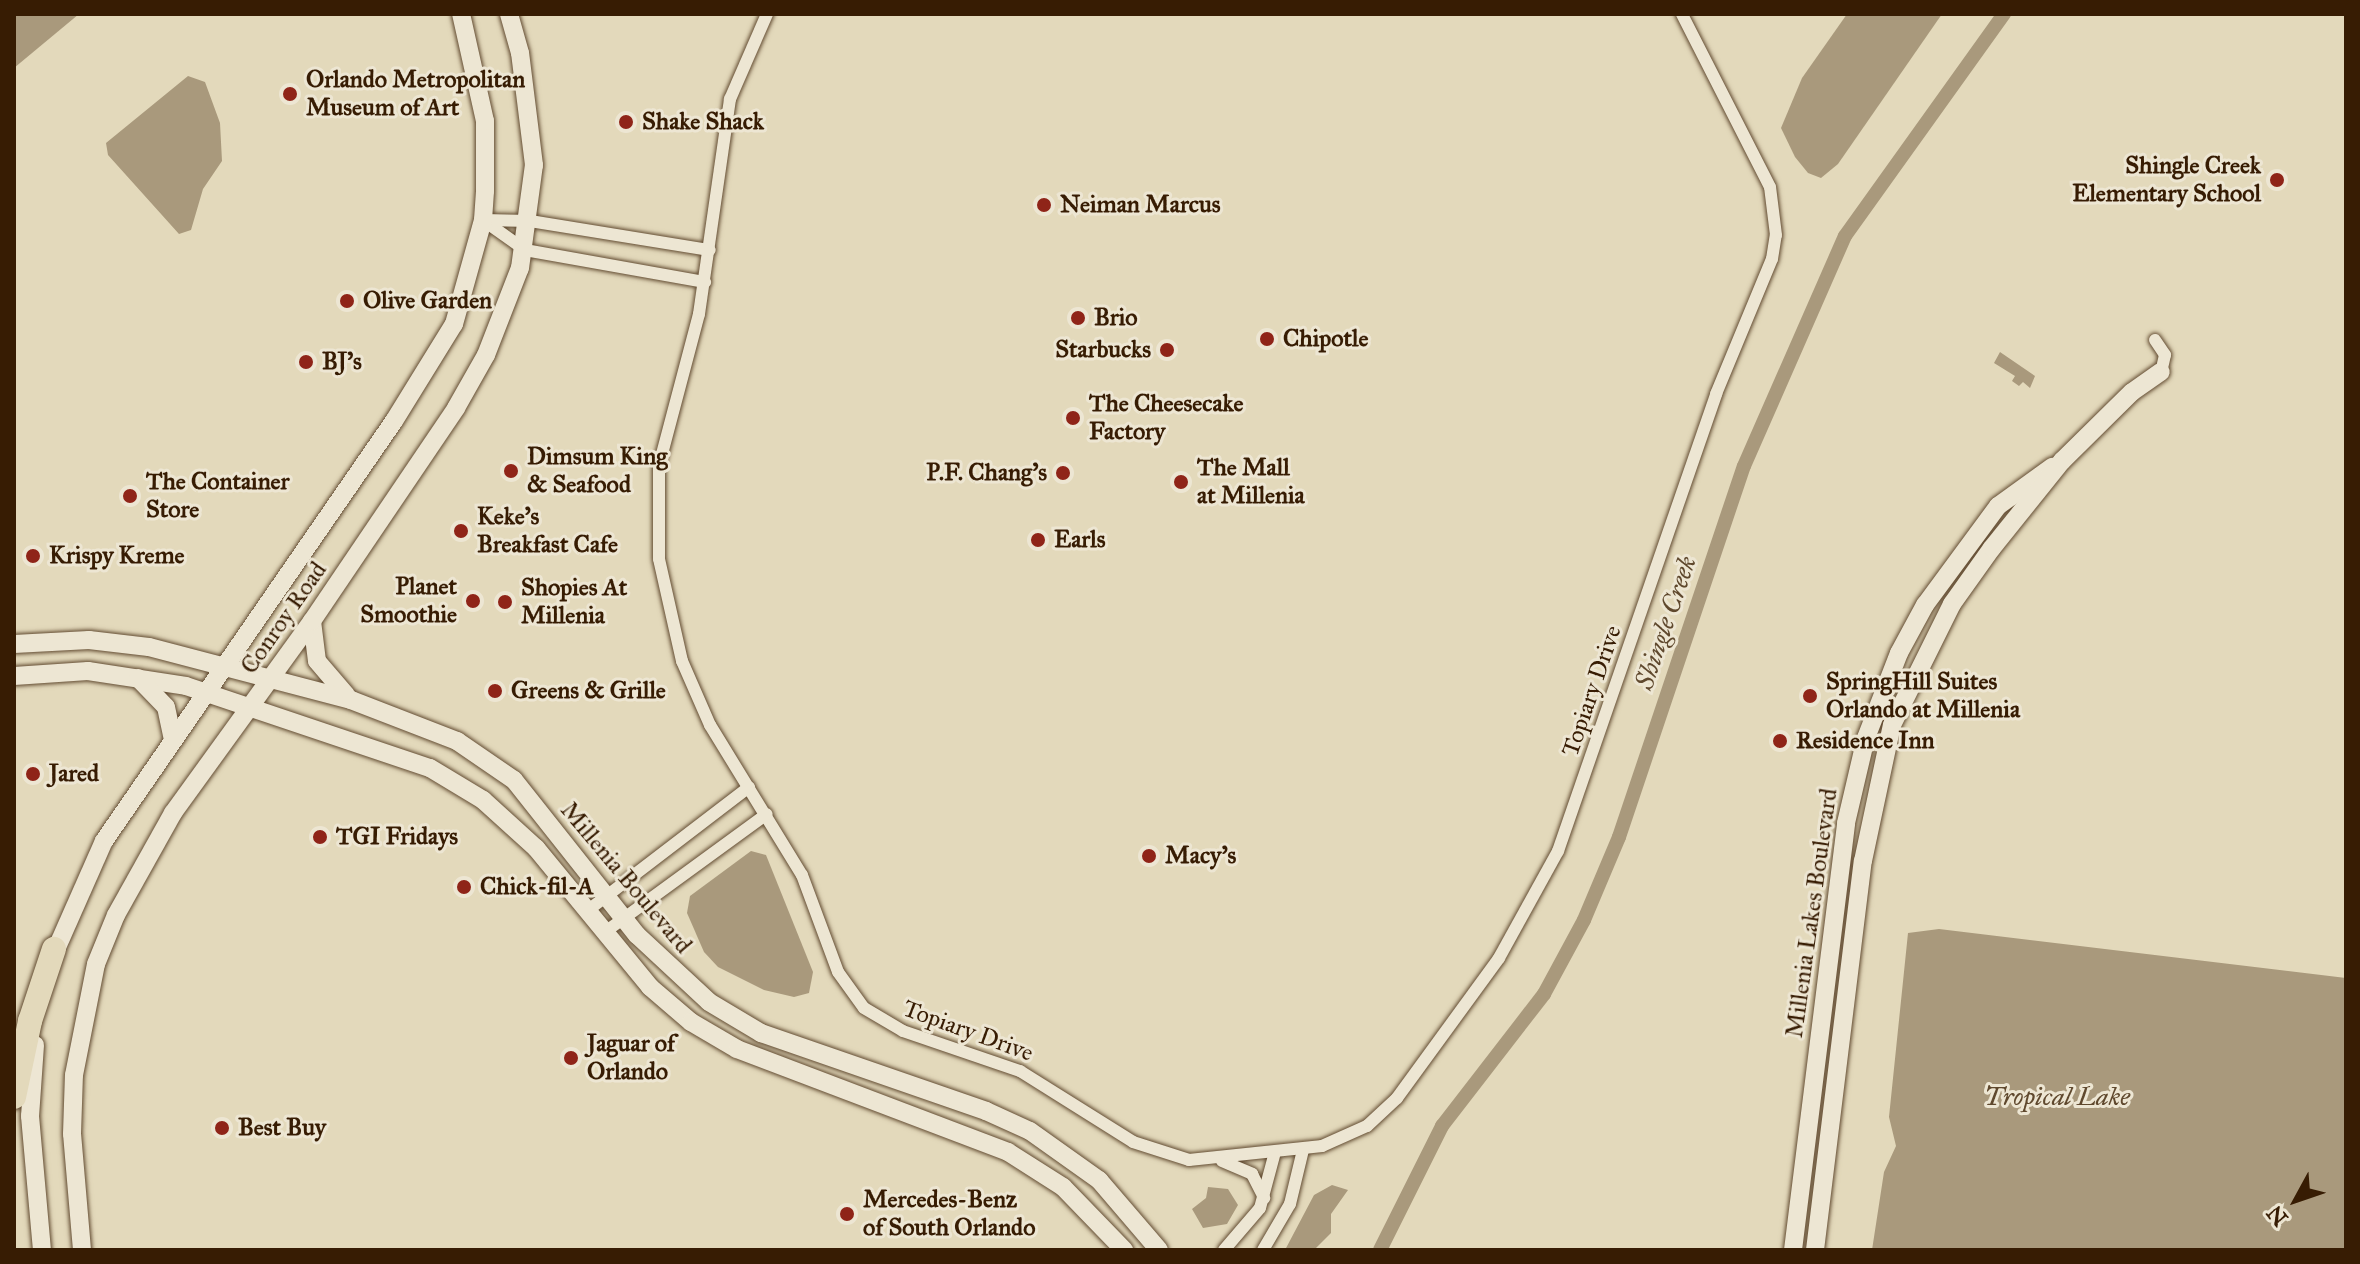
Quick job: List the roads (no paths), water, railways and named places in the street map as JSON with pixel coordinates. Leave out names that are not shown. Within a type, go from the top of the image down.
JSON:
[{"type":"highway","points":[[14,1097],[30,1021],[54,949]]},
{"type":"street","name":"Conroy Road","points":[[42,1250],[30,1116],[40,1006],[54,949],[104,841],[423,377],[454,324],[483,220],[485,121],[461,14]]},
{"type":"street","name":"Conroy Road","points":[[82,1250],[72,1134],[74,1075],[96,964],[142,860],[312,621],[456,408],[486,355],[525,250],[534,165],[509,14]]},
{"type":"street","name":"Topiary Drive","points":[[767,14],[730,99],[705,282],[659,465],[659,559],[672,632],[693,692],[805,880],[845,986],[875,1017],[1020,1071],[1151,1151],[1242,1166],[1252,1174],[1264,1198]]},
{"type":"street","name":"Topiary Drive","points":[[1211,1159],[1303,1150],[1346,1138],[1397,1098],[1499,958],[1558,851],[1716,394],[1772,259],[1775,211],[1758,161],[1682,14]]},
{"type":"street","points":[[483,220],[530,221],[710,250]]},
{"type":"street","points":[[483,220],[525,250],[705,282]]},
{"type":"street","points":[[2155,340],[2165,355],[2161,372]]},
{"type":"street","name":"Millenia Lakes Boulevard","points":[[1815,1250],[1863,861],[1892,725],[1952,604],[2062,461],[2132,392],[2161,372]]},
{"type":"street","name":"Millenia Lakes Boulevard","points":[[1793,1250],[1841,861],[1866,738],[1899,653],[1959,557],[1998,506],[2023,483],[2062,461]]},
{"type":"street","points":[[312,621],[317,661],[351,700]]},
{"type":"street","name":"Millenia Boulevard","points":[[14,644],[89,640],[149,647],[351,700],[457,741],[514,780],[623,918],[688,986],[761,1033],[986,1111],[1050,1144],[1107,1188],[1159,1250]]},
{"type":"street","name":"Millenia Boulevard","points":[[14,676],[88,671],[207,692],[397,753],[452,780],[536,848],[650,987],[691,1022],[766,1061],[1008,1152],[1063,1187],[1124,1250]]},
{"type":"street","points":[[138,678],[166,707],[173,739]]},
{"type":"street","points":[[587,911],[749,787]]},
{"type":"street","points":[[605,932],[767,814]]},
{"type":"street","points":[[1263,1250],[1290,1204],[1303,1150]]},
{"type":"street","points":[[1224,1250],[1252,1222],[1264,1198],[1275,1152]]},
{"type":"water","points":[[14,14],[79,14],[14,68]]},
{"type":"water","points":[[1847,14],[1942,14],[1838,164],[1821,178],[1808,173],[1795,157],[1781,128],[1802,78]]},
{"type":"water","points":[[188,76],[205,82],[220,123],[222,161],[203,189],[191,230],[179,234],[108,155],[106,143]]},
{"type":"water","points":[[2000,352],[2035,376],[2030,388],[2023,382],[2019,386],[2012,381],[2015,376],[1994,363]]},
{"type":"water","points":[[751,851],[766,855],[813,972],[809,993],[794,997],[764,990],[718,967],[704,952],[687,913],[690,896]]},
{"type":"water","name":"Tropical Lake","points":[[1939,929],[2346,978],[2346,1250],[1872,1250],[1884,1172],[1896,1146],[1889,1117],[1908,933]]},
{"type":"water","points":[[1332,1185],[1348,1190],[1331,1214],[1331,1233],[1314,1250],[1285,1250],[1314,1195]]},
{"type":"water","points":[[1208,1187],[1228,1189],[1238,1205],[1227,1224],[1203,1228],[1192,1209],[1206,1198]]},
{"type":"waterway","name":"Shingle Creek","points":[[1380,1250],[1442,1126],[1544,994],[1584,920],[1619,837],[1744,466],[1845,236],[2004,14]]},
{"type":"place","name":"Orlando Metropolitan Museum of Art","points":[[290,94]]},
{"type":"place","name":"Shake Shack","points":[[626,122]]},
{"type":"place","name":"Shingle Creek Elementary School","points":[[2277,180]]},
{"type":"place","name":"Neiman Marcus","points":[[1044,205]]},
{"type":"place","name":"Olive Garden","points":[[347,301]]},
{"type":"place","name":"Brio","points":[[1078,318]]},
{"type":"place","name":"Chipotle","points":[[1267,339]]},
{"type":"place","name":"Starbucks","points":[[1167,350]]},
{"type":"place","name":"BJ's","points":[[306,362]]},
{"type":"place","name":"The Cheesecake Factory","points":[[1073,418]]},
{"type":"place","name":"Dimsum King & Seafood","points":[[511,471]]},
{"type":"place","name":"P.F. Chang's","points":[[1063,473]]},
{"type":"place","name":"The Mall at Millenia","points":[[1181,482]]},
{"type":"place","name":"The Container Store","points":[[130,496]]},
{"type":"place","name":"Keke's Breakfast Cafe","points":[[461,531]]},
{"type":"place","name":"Earls","points":[[1038,540]]},
{"type":"place","name":"Krispy Kreme","points":[[33,556]]},
{"type":"place","name":"Planet Smoothie","points":[[473,601]]},
{"type":"place","name":"Shopies At Millenia","points":[[505,602]]},
{"type":"place","name":"Greens & Grille","points":[[495,691]]},
{"type":"place","name":"SpringHill Suites Orlando at Millenia","points":[[1810,696]]},
{"type":"place","name":"Residence Inn","points":[[1780,741]]},
{"type":"place","name":"Jared","points":[[33,774]]},
{"type":"place","name":"TGI Fridays","points":[[320,837]]},
{"type":"place","name":"Macy's","points":[[1149,856]]},
{"type":"place","name":"Chick-fil-A","points":[[464,887]]},
{"type":"place","name":"Jaguar of Orlando","points":[[571,1058]]},
{"type":"place","name":"Best Buy","points":[[222,1128]]},
{"type":"place","name":"Mercedes-Benz of South Orlando","points":[[847,1214]]}]
